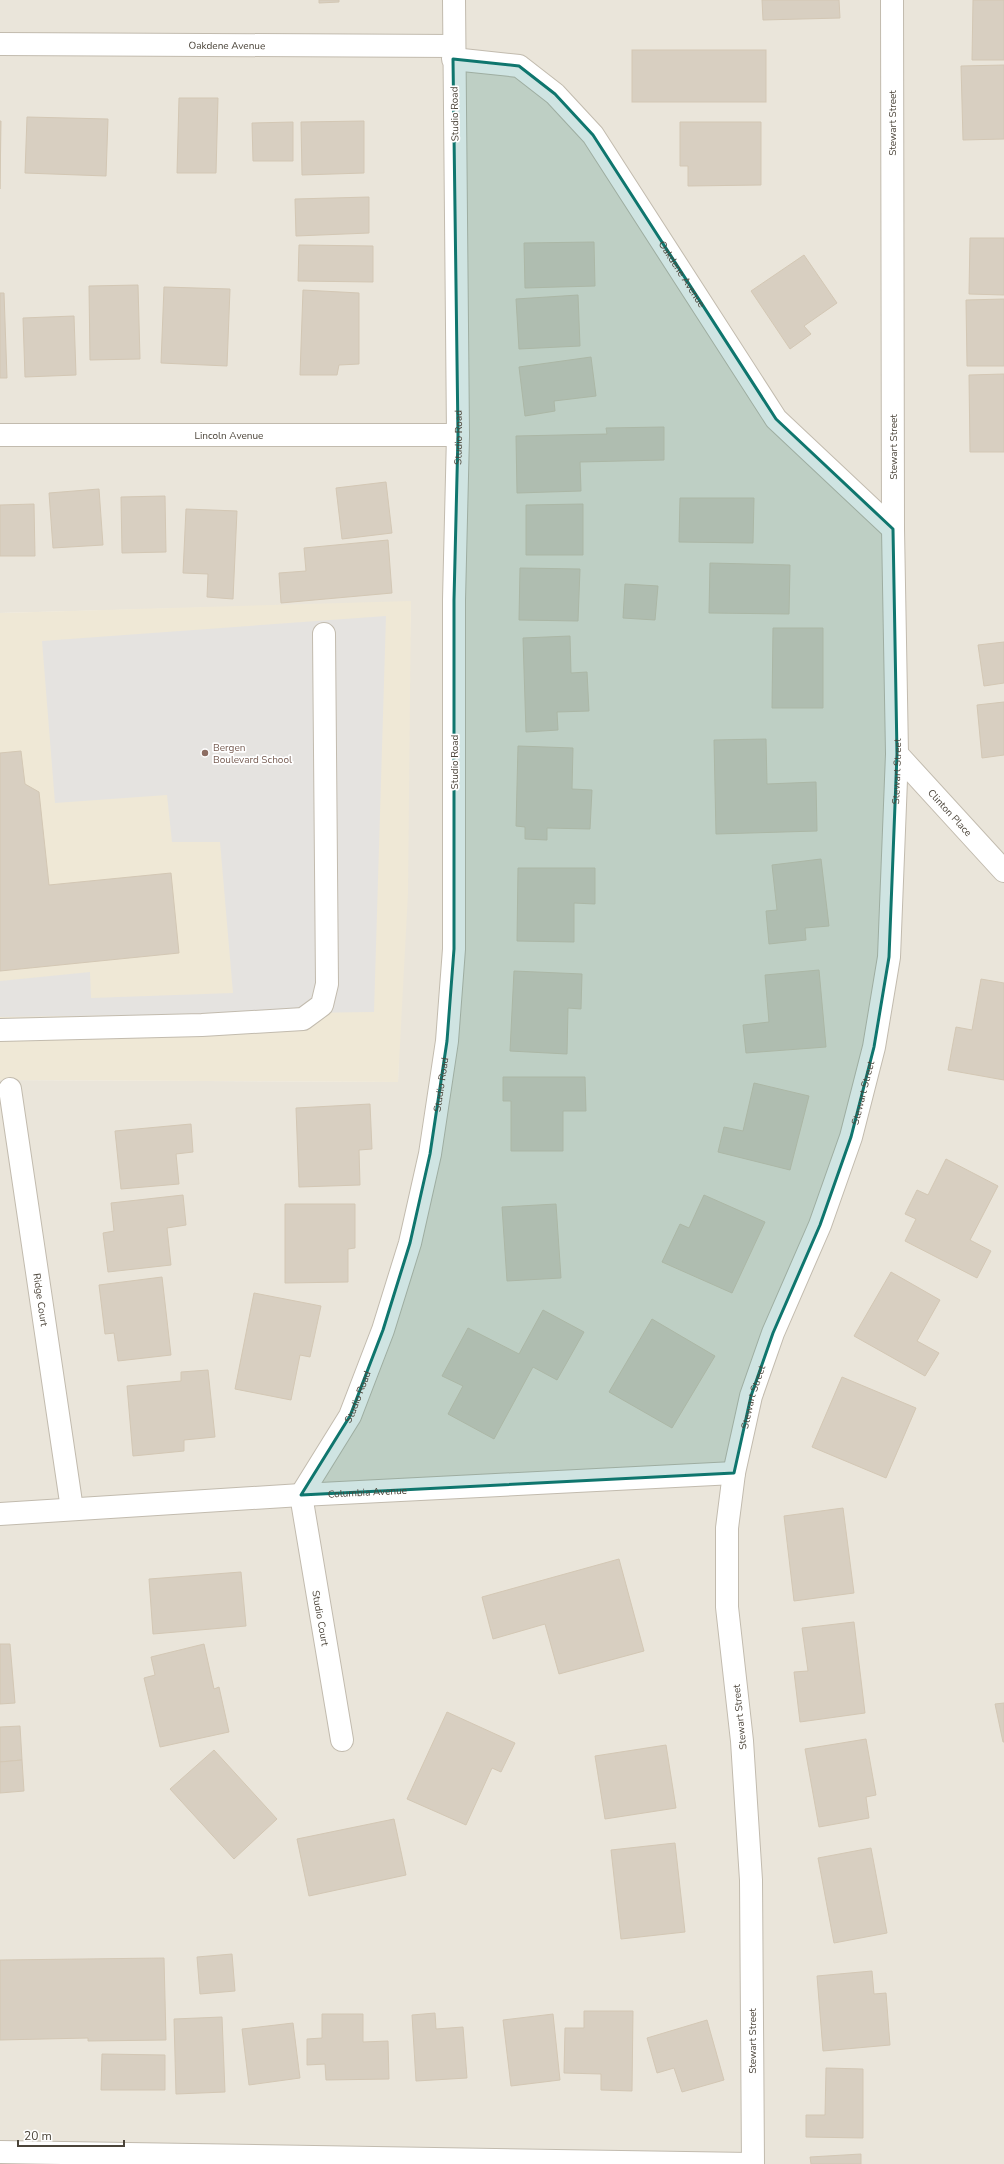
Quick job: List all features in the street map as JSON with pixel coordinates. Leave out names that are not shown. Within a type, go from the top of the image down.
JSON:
[{"type":"street","name":"Studio Road","points":[[301,1495],[350,1416],[383,1330],[410,1243],[430,1154],[446,1048],[454,949],[454,600],[458,435],[453,53],[454,0]]},
{"type":"street","name":"Stewart Street","points":[[753,2164],[751,1880],[742,1741],[727,1607],[727,1528],[734,1473],[751,1396],[773,1333],[820,1225],[851,1137],[874,1047],[889,957],[897,754],[893,529],[892,0]]},
{"type":"street","name":"Oakdene Avenue","points":[[0,44],[453,53],[518,66],[555,94],[593,135],[776,419],[893,529]]},
{"type":"street","name":"Lincoln Avenue","points":[[0,435],[458,435]]},
{"type":"street","points":[[0,1030],[202,1024],[303,1019],[322,1005],[327,984],[324,634]]},
{"type":"street","name":"Clinton Place","points":[[897,754],[1004,871]]},
{"type":"street","name":"Ridge Court","points":[[10,1090],[72,1509]]},
{"type":"street","name":"Columbia Avenue","points":[[0,1514],[301,1495],[734,1473]]},
{"type":"street","name":"Studio Court","points":[[301,1495],[342,1740]]},
{"type":"street","points":[[0,2152],[750,2164]]},
{"type":"highlighted area","points":[[453,59],[519,66],[555,94],[593,135],[776,419],[893,529],[897,754],[889,957],[874,1047],[851,1137],[820,1225],[773,1333],[751,1396],[734,1473],[301,1495],[350,1416],[383,1330],[410,1243],[430,1154],[447,1041],[454,949],[454,600],[458,435]]},
{"type":"shaded area","points":[[0,0],[1004,0],[1004,2164],[0,2164],[0,1080],[398,1082],[411,602],[0,613]]},
{"type":"shaded area","name":"Bergen Boulevard School","points":[[411,601],[408,893],[398,1082],[0,1080],[0,613]]},
{"type":"shaded area","points":[[386,616],[374,1012],[0,1017],[0,981],[90,972],[91,998],[233,993],[220,842],[172,842],[167,795],[55,803],[42,641]]},
{"type":"building","points":[[319,0],[339,0],[339,2],[319,3]]},
{"type":"building","points":[[762,0],[839,0],[840,18],[763,20]]},
{"type":"building","points":[[973,0],[1004,0],[1004,60],[972,60]]},
{"type":"building","points":[[632,50],[766,50],[766,102],[632,102]]},
{"type":"building","points":[[1004,65],[1004,139],[963,140],[961,66]]},
{"type":"building","points":[[179,98],[218,98],[216,173],[177,173]]},
{"type":"building","points":[[27,117],[108,119],[106,176],[25,173]]},
{"type":"building","points":[[0,121],[1,121],[0,189]]},
{"type":"building","points":[[364,121],[364,173],[302,175],[301,122]]},
{"type":"building","points":[[293,122],[293,161],[253,161],[252,123]]},
{"type":"building","points":[[680,122],[761,122],[761,185],[688,186],[688,166],[680,166]]},
{"type":"building","points":[[369,197],[369,233],[296,236],[295,199]]},
{"type":"building","points":[[970,238],[1004,238],[1004,295],[969,294]]},
{"type":"building","points":[[594,242],[595,286],[525,288],[524,243]]},
{"type":"building","points":[[299,245],[373,246],[373,282],[298,281]]},
{"type":"building","points":[[804,255],[837,303],[804,326],[811,334],[790,349],[751,291]]},
{"type":"building","points":[[138,285],[140,359],[90,360],[89,286]]},
{"type":"building","points":[[164,287],[230,289],[227,366],[161,363]]},
{"type":"building","points":[[303,290],[359,293],[359,364],[339,365],[337,375],[300,375]]},
{"type":"building","points":[[0,293],[4,293],[7,378],[0,378]]},
{"type":"building","points":[[578,295],[580,346],[519,349],[516,299]]},
{"type":"building","points":[[1004,299],[1004,366],[967,366],[966,300]]},
{"type":"building","points":[[74,316],[76,375],[25,377],[23,318]]},
{"type":"building","points":[[591,357],[596,396],[554,401],[555,411],[525,416],[519,367]]},
{"type":"building","points":[[1004,374],[1004,452],[970,452],[969,375]]},
{"type":"building","points":[[664,427],[664,460],[580,462],[581,491],[517,493],[516,436],[607,434],[606,428]]},
{"type":"building","points":[[386,482],[392,533],[342,539],[336,488]]},
{"type":"building","points":[[99,489],[103,545],[53,548],[49,493]]},
{"type":"building","points":[[165,496],[166,552],[122,553],[121,497]]},
{"type":"building","points":[[680,498],[754,498],[753,543],[679,542]]},
{"type":"building","points":[[34,504],[35,556],[0,556],[0,505]]},
{"type":"building","points":[[583,504],[583,555],[526,555],[526,505]]},
{"type":"building","points":[[186,509],[237,511],[233,599],[207,597],[208,574],[183,573]]},
{"type":"building","points":[[388,540],[392,593],[281,603],[279,573],[306,571],[304,548]]},
{"type":"building","points":[[710,563],[790,565],[789,614],[709,613]]},
{"type":"building","points":[[520,568],[580,569],[578,621],[519,620]]},
{"type":"building","points":[[625,584],[658,586],[655,620],[623,618]]},
{"type":"building","points":[[773,628],[823,628],[823,708],[772,708]]},
{"type":"building","points":[[570,636],[571,673],[587,672],[589,711],[557,712],[558,730],[526,732],[523,638]]},
{"type":"building","points":[[1004,642],[1004,683],[984,686],[978,645]]},
{"type":"building","points":[[1004,702],[1004,755],[982,758],[977,705]]},
{"type":"building","points":[[766,739],[767,784],[816,782],[817,831],[716,834],[714,740]]},
{"type":"building","points":[[518,746],[573,748],[572,789],[592,790],[590,829],[547,828],[547,840],[525,839],[525,827],[516,826]]},
{"type":"building","points":[[21,751],[25,784],[39,792],[49,885],[171,873],[179,953],[0,971],[0,753]]},
{"type":"building","points":[[821,859],[829,926],[805,928],[806,940],[769,944],[766,911],[777,910],[772,865]]},
{"type":"building","points":[[518,868],[595,868],[595,904],[574,903],[574,942],[517,941]]},
{"type":"building","points":[[819,970],[826,1047],[746,1053],[743,1025],[769,1022],[765,975]]},
{"type":"building","points":[[514,971],[582,974],[581,1009],[568,1008],[567,1054],[510,1051]]},
{"type":"building","points":[[981,979],[1004,983],[1004,1080],[948,1070],[956,1027],[972,1030]]},
{"type":"building","points":[[503,1077],[585,1077],[586,1111],[563,1111],[563,1151],[511,1151],[511,1101],[503,1101]]},
{"type":"building","points":[[754,1083],[809,1096],[790,1170],[718,1152],[724,1127],[743,1131]]},
{"type":"building","points":[[370,1104],[372,1149],[359,1150],[360,1185],[299,1187],[296,1108]]},
{"type":"building","points":[[191,1124],[193,1152],[176,1154],[179,1184],[121,1189],[115,1131]]},
{"type":"building","points":[[946,1159],[998,1186],[970,1240],[991,1251],[977,1278],[905,1241],[916,1219],[905,1214],[917,1190],[928,1195]]},
{"type":"building","points":[[183,1195],[186,1225],[167,1228],[171,1265],[108,1272],[103,1233],[114,1231],[111,1203]]},
{"type":"building","points":[[704,1195],[765,1222],[732,1293],[662,1262],[680,1224],[689,1228]]},
{"type":"building","points":[[285,1204],[355,1204],[355,1248],[348,1249],[348,1282],[285,1283]]},
{"type":"building","points":[[556,1204],[561,1278],[507,1281],[502,1207]]},
{"type":"building","points":[[891,1272],[940,1300],[917,1341],[939,1353],[925,1376],[854,1336]]},
{"type":"building","points":[[162,1277],[171,1355],[118,1361],[114,1333],[105,1334],[99,1285]]},
{"type":"building","points":[[254,1293],[321,1306],[310,1357],[300,1355],[291,1400],[235,1389]]},
{"type":"building","points":[[543,1310],[584,1332],[557,1380],[533,1367],[494,1439],[448,1414],[463,1386],[442,1376],[468,1328],[519,1354]]},
{"type":"building","points":[[652,1319],[715,1356],[672,1428],[609,1392]]},
{"type":"building","points":[[208,1370],[215,1437],[184,1440],[184,1451],[133,1456],[127,1386],[181,1381],[181,1372]]},
{"type":"building","points":[[842,1377],[916,1408],[886,1478],[812,1447]]},
{"type":"building","points":[[843,1508],[854,1593],[794,1601],[784,1516]]},
{"type":"building","points":[[619,1559],[644,1651],[559,1674],[545,1624],[493,1639],[482,1597]]},
{"type":"building","points":[[241,1572],[246,1626],[153,1634],[149,1579]]},
{"type":"building","points":[[854,1622],[865,1713],[800,1722],[794,1672],[808,1671],[802,1628]]},
{"type":"building","points":[[0,1644],[10,1644],[15,1703],[0,1704]]},
{"type":"building","points":[[204,1644],[214,1689],[219,1687],[229,1732],[160,1747],[144,1678],[155,1675],[151,1657]]},
{"type":"building","points":[[1004,1703],[1004,1742],[1003,1742],[995,1704]]},
{"type":"building","points":[[447,1712],[515,1743],[501,1772],[492,1768],[466,1825],[407,1799]]},
{"type":"building","points":[[20,1726],[22,1760],[0,1762],[0,1727]]},
{"type":"building","points":[[866,1739],[876,1795],[866,1797],[869,1818],[819,1827],[805,1749]]},
{"type":"building","points":[[666,1745],[676,1808],[605,1819],[595,1756]]},
{"type":"building","points":[[214,1750],[277,1819],[234,1859],[170,1789]]},
{"type":"building","points":[[22,1760],[24,1791],[0,1793],[0,1762]]},
{"type":"building","points":[[394,1819],[406,1875],[309,1896],[297,1839]]},
{"type":"building","points":[[675,1843],[685,1932],[621,1939],[611,1850]]},
{"type":"building","points":[[871,1848],[887,1933],[834,1943],[818,1858]]},
{"type":"building","points":[[232,1954],[235,1991],[200,1994],[197,1957]]},
{"type":"building","points":[[164,1958],[166,2040],[88,2041],[88,2038],[0,2040],[0,1960]]},
{"type":"building","points":[[872,1971],[874,1994],[886,1993],[890,2045],[823,2051],[817,1976]]},
{"type":"building","points":[[584,2011],[633,2011],[632,2091],[601,2090],[601,2074],[564,2073],[565,2028],[584,2028]]},
{"type":"building","points":[[435,2013],[436,2029],[463,2027],[467,2078],[416,2081],[412,2015]]},
{"type":"building","points":[[322,2014],[363,2014],[363,2042],[388,2041],[389,2079],[326,2080],[325,2064],[307,2065],[307,2039],[322,2038]]},
{"type":"building","points":[[553,2014],[560,2080],[511,2086],[503,2020]]},
{"type":"building","points":[[222,2017],[225,2092],[176,2094],[174,2019]]},
{"type":"building","points":[[707,2020],[724,2080],[682,2092],[674,2068],[657,2073],[647,2038]]},
{"type":"building","points":[[293,2023],[300,2078],[249,2085],[242,2029]]},
{"type":"building","points":[[102,2054],[165,2055],[165,2090],[101,2090]]},
{"type":"building","points":[[826,2068],[863,2069],[863,2138],[806,2137],[806,2115],[825,2115]]},
{"type":"building","points":[[861,2154],[861,2164],[811,2164],[810,2157]]},
{"type":"place","name":"Bergen Boulevard School","points":[[205,753]]}]
